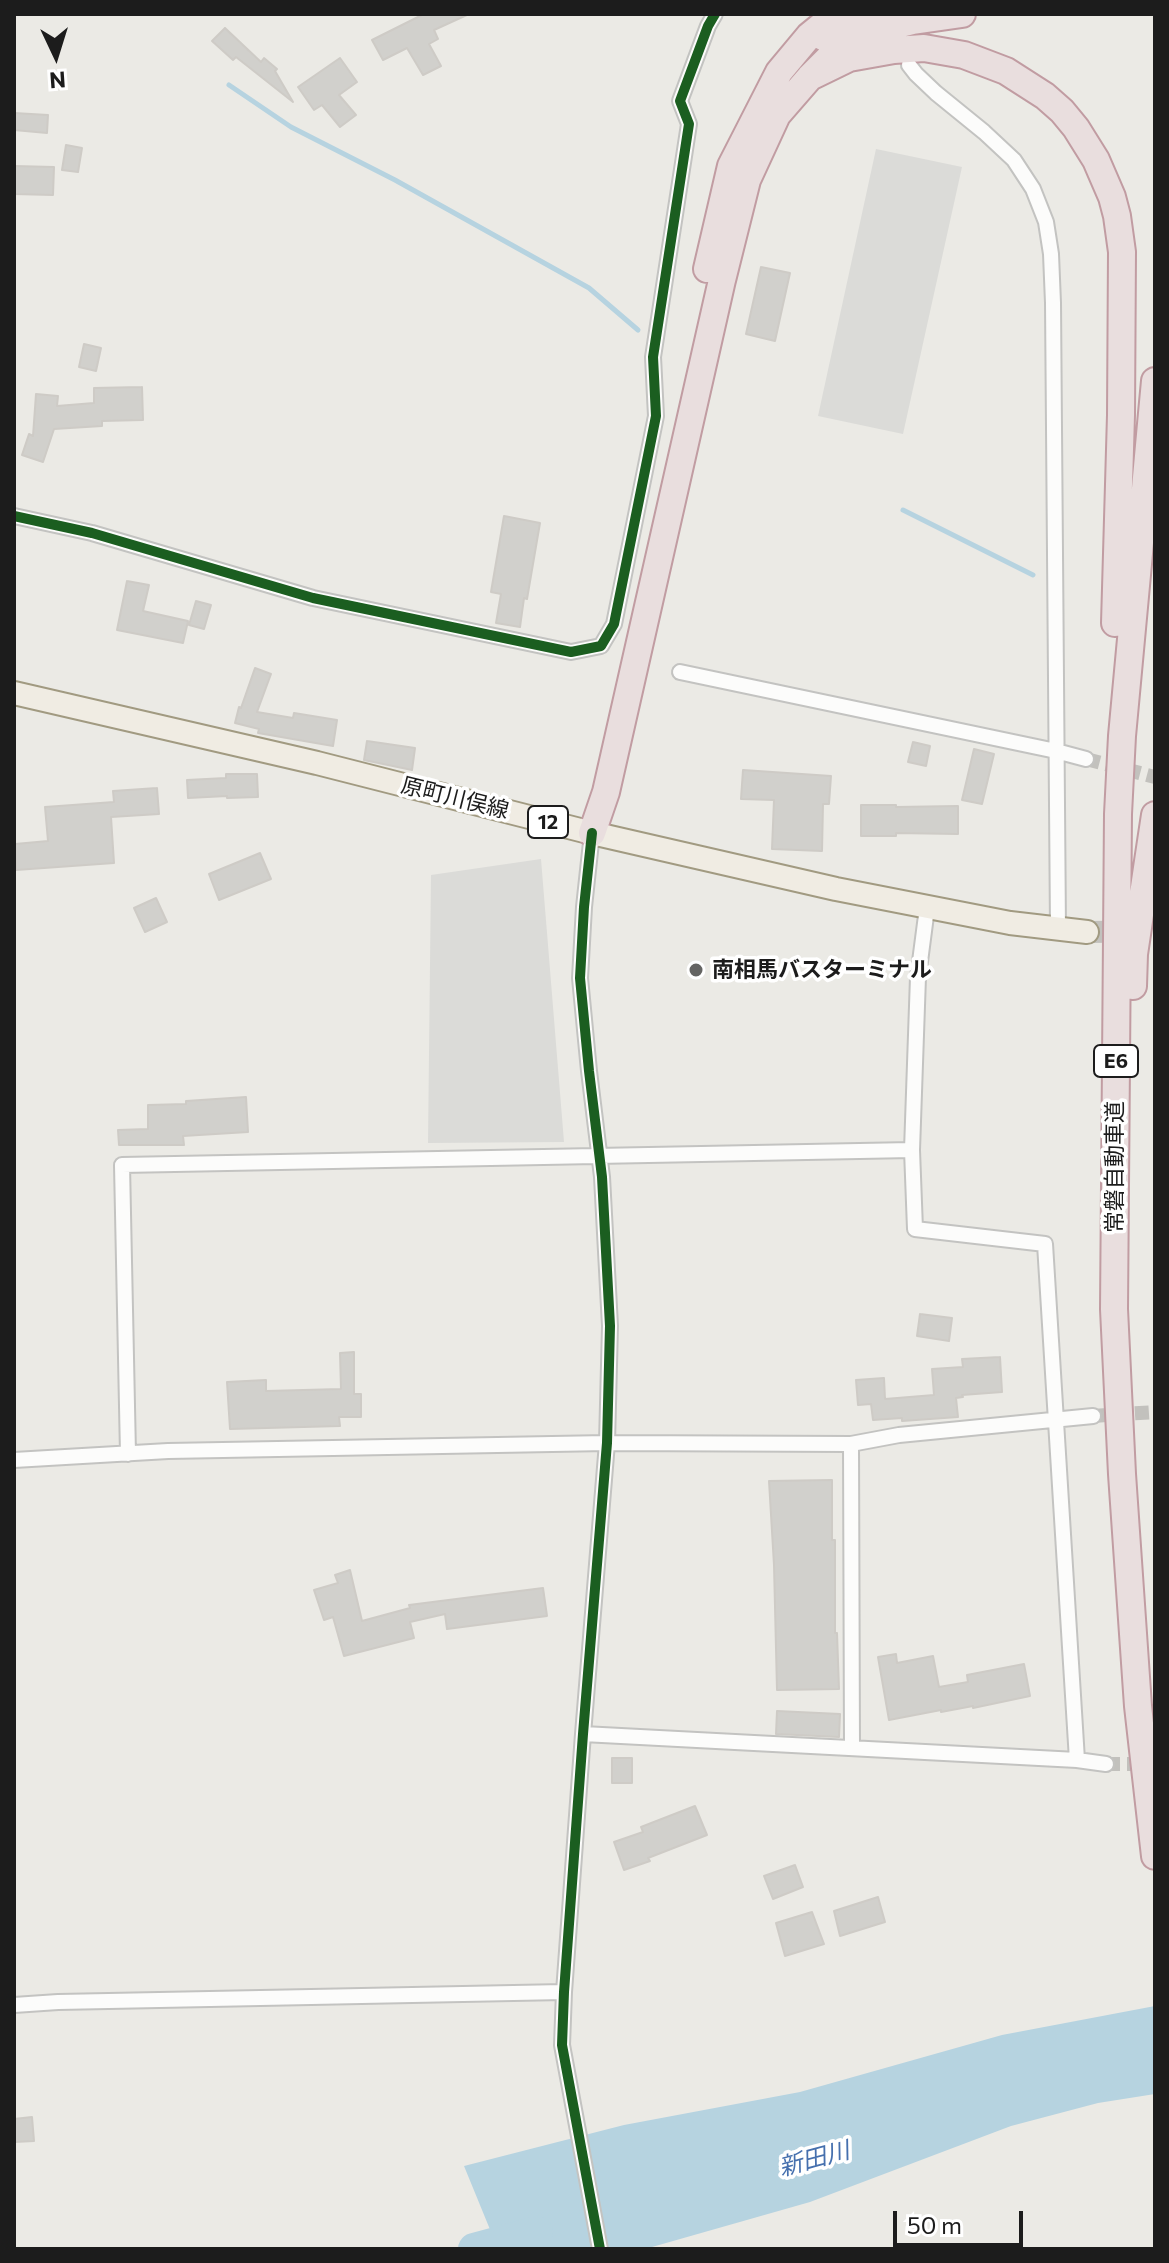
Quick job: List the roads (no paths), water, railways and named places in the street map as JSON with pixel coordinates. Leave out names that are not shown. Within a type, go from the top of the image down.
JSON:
[{"type":"highway","points":[[592,833],[592,788],[731,166],[779,72],[809,36],[836,14]]},
{"type":"highway","points":[[779,72],[803,49],[844,24],[873,14]]},
{"type":"highway","points":[[592,833],[609,777],[747,180],[777,115],[832,55],[889,27],[962,14]]},
{"type":"highway","points":[[810,77],[849,58],[894,50],[924,48],[975,58],[1027,82],[1054,103],[1087,143],[1105,178],[1117,216],[1122,252],[1114,664],[1118,814]]},
{"type":"highway","name":"常磐自動車道","points":[[1155,381],[1128,650],[1118,814],[1114,1309],[1138,1706],[1155,1856]]},
{"type":"highway","points":[[1114,1309],[1124,1225],[1134,954],[1155,815]]},
{"type":"main road","name":"原町川俣線","points":[[14,693],[317,763],[592,833],[927,908],[1010,923],[1087,932]]},
{"type":"street","points":[[14,516],[92,533],[313,598],[571,652],[601,646],[614,624],[656,416],[653,357],[689,124],[680,101],[715,14]]},
{"type":"street","points":[[909,65],[936,93],[1014,160],[1033,189],[1046,222],[1053,303],[1058,929]]},
{"type":"street","points":[[680,672],[1086,759]]},
{"type":"street","points":[[592,833],[580,978],[602,1177],[610,1326],[607,1443],[562,2045],[600,2249]]},
{"type":"street","points":[[927,908],[918,977],[912,1150],[915,1229],[1045,1244],[1077,1760]]},
{"type":"street","points":[[128,1454],[122,1165],[912,1150]]},
{"type":"street","points":[[14,1460],[168,1451],[607,1443],[851,1444],[899,1435],[1093,1416]]},
{"type":"street","points":[[851,1444],[852,1748]]},
{"type":"street","points":[[583,1734],[1106,1764]]},
{"type":"street","points":[[14,2005],[564,1992]]},
{"type":"water","points":[[1155,2006],[1155,2094],[1098,2103],[1011,2126],[810,2202],[645,2249],[498,2249],[464,2166],[624,2125],[800,2092],[1002,2035]]},
{"type":"waterway","points":[[229,85],[291,127],[395,180],[589,288],[638,330]]},
{"type":"waterway","points":[[903,510],[1033,575]]},
{"type":"waterway","name":"新田川","points":[[474,2249],[537,2232]]},
{"type":"tunnel","points":[[1086,759],[1155,777]]},
{"type":"tunnel","points":[[1087,932],[1155,931]]},
{"type":"tunnel","points":[[1093,1416],[1155,1412]]},
{"type":"tunnel","points":[[1106,1764],[1149,1764]]},
{"type":"place","name":"南相馬バスターミナル","points":[[696,970]]}]
